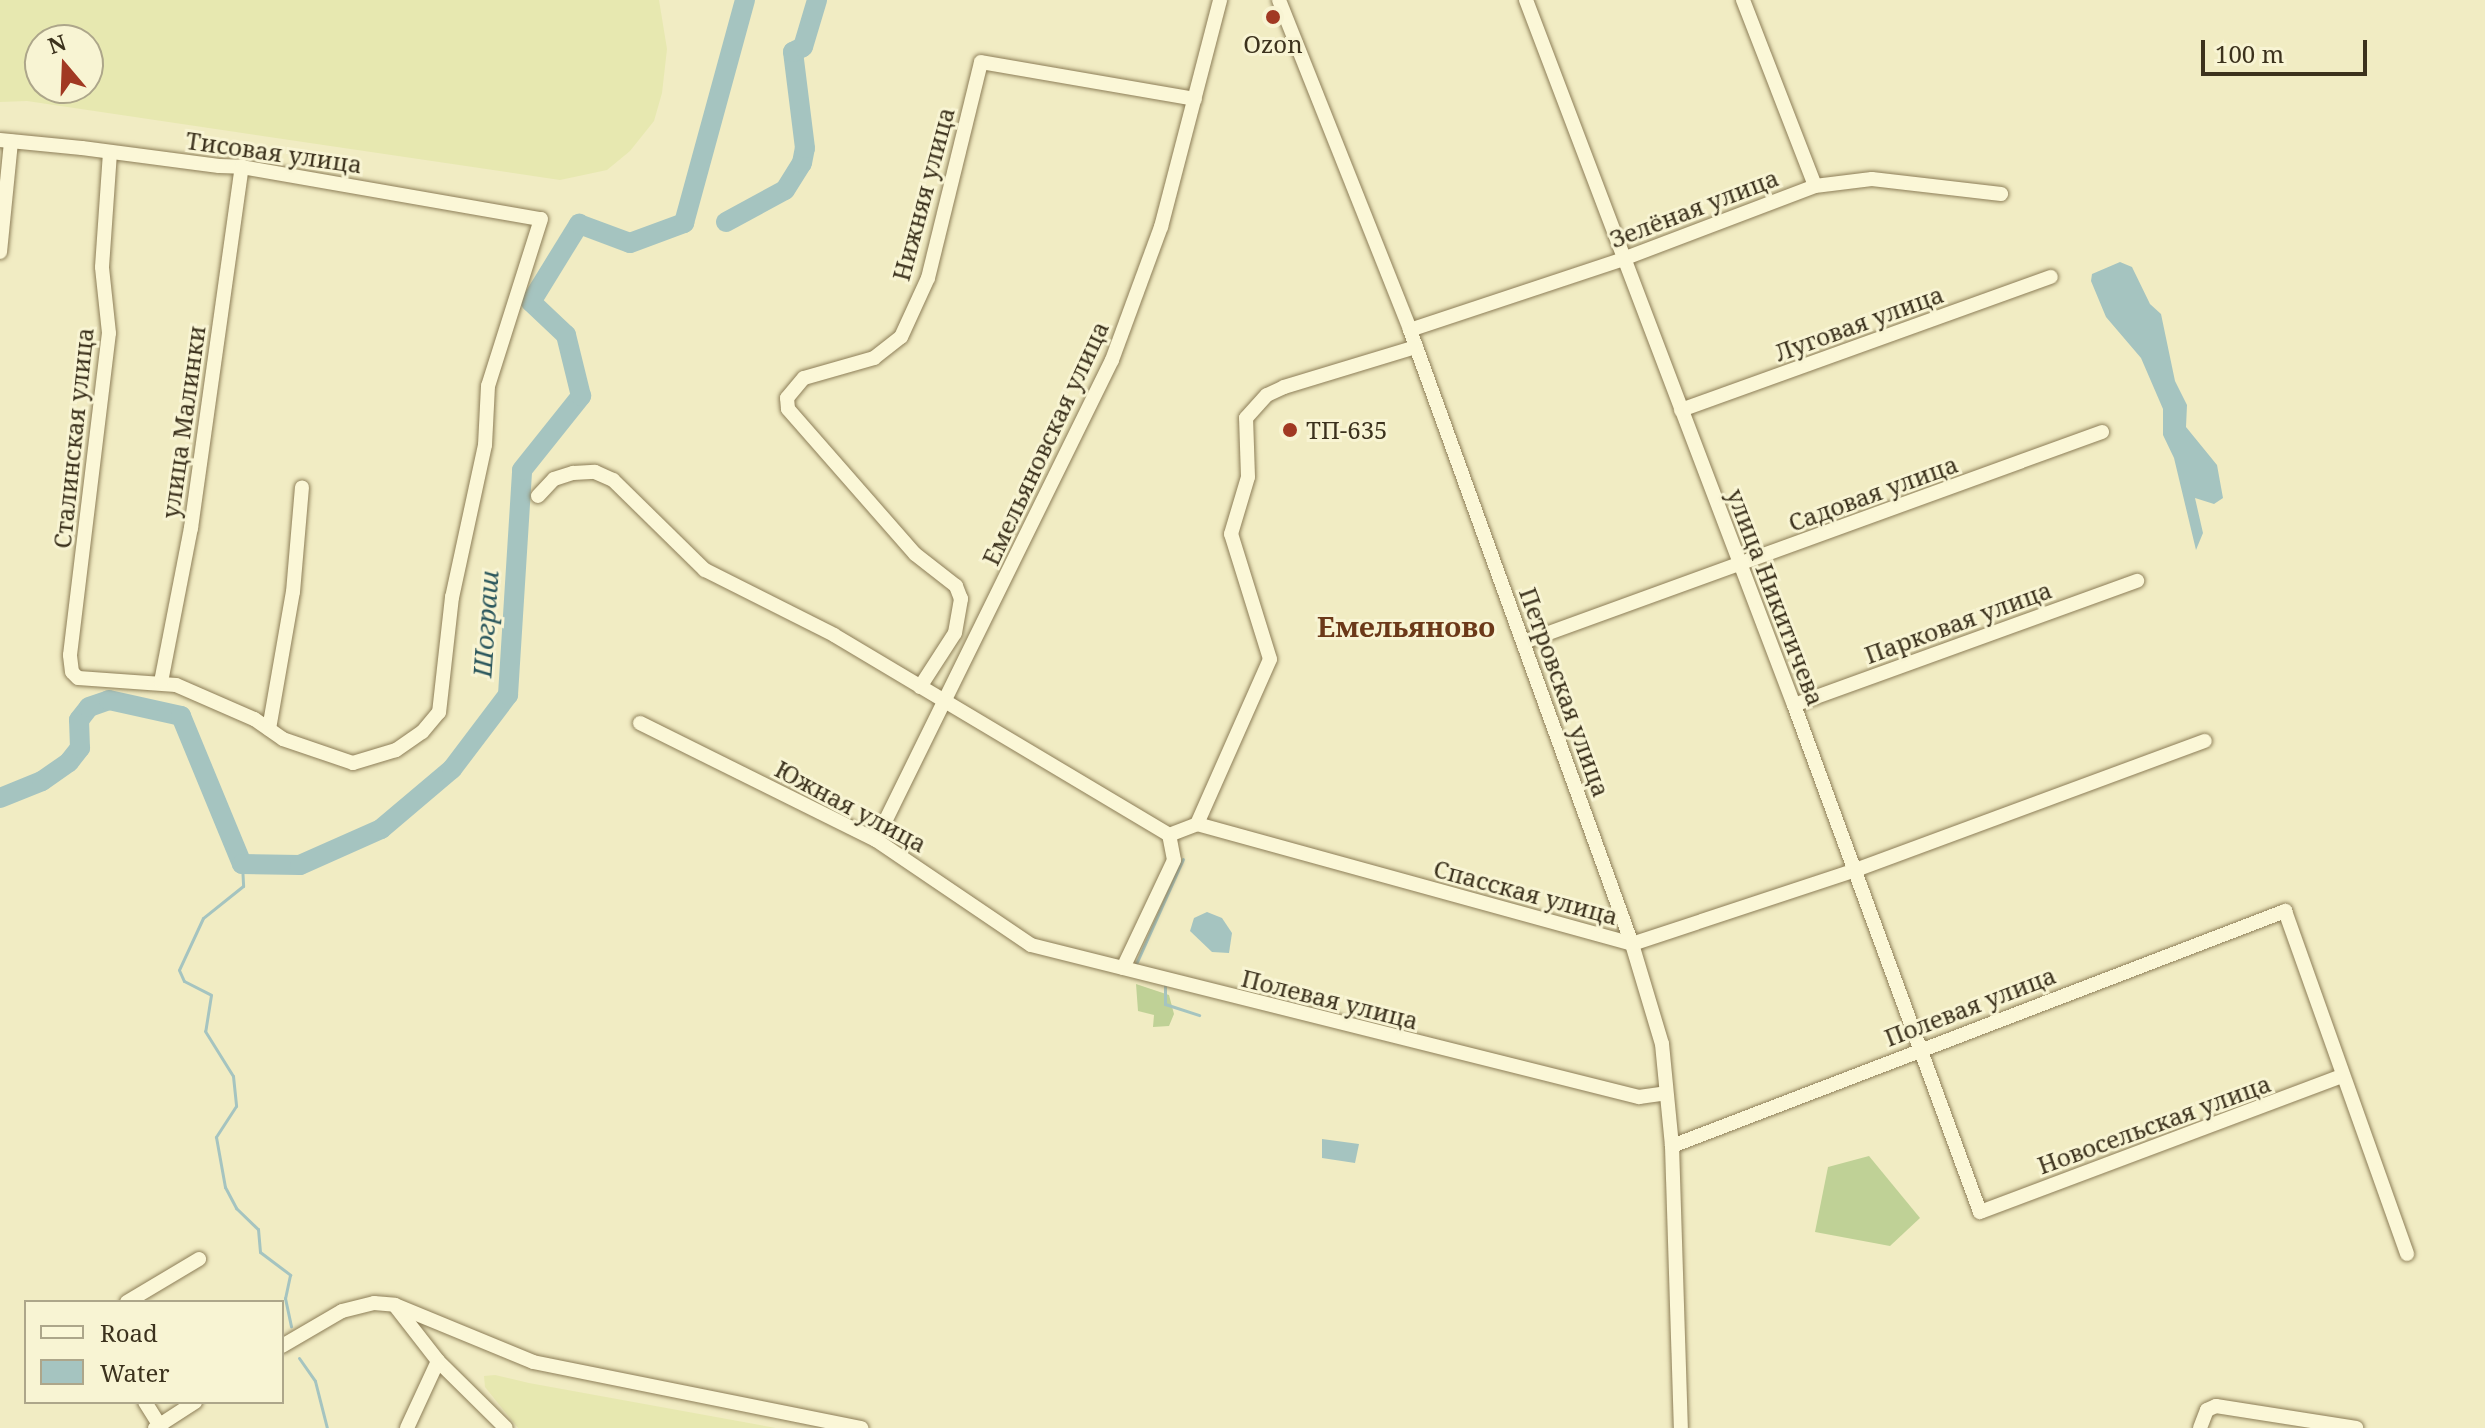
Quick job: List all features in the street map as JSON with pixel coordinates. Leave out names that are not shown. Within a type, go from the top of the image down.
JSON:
[{"type":"street","name":"Емельяновская улица","points":[[876,840],[1112,360],[1161,227],[1220,0]]},
{"type":"street","name":"Петровская улица","points":[[1279,0],[1410,330],[1632,944],[1662,1044],[1672,1146],[1681,1428]]},
{"type":"street","name":"улица Никитичева","points":[[1526,0],[1794,705],[1980,1212]]},
{"type":"street","points":[[1743,0],[1815,186]]},
{"type":"street","name":"Нижняя улица","points":[[920,687],[932,660],[955,633],[961,599],[956,586],[915,554],[788,409],[787,398],[804,378],[874,358],[901,337],[928,278],[981,62],[1195,99]]},
{"type":"street","points":[[0,252],[6,141]]},
{"type":"street","name":"Тисовая улица","points":[[6,141],[242,167],[541,219],[488,386],[485,445],[452,597],[439,712],[422,732],[396,750],[353,763],[269,729]]},
{"type":"street","name":"Сталинская улица","points":[[110,152],[102,267],[109,333],[70,655],[78,678],[161,682]]},
{"type":"street","name":"улица Малинки","points":[[161,682],[191,528],[242,167]]},
{"type":"street","name":"Зелёная улица","points":[[1410,330],[1623,259],[1815,186],[1872,179],[2001,194]]},
{"type":"street","name":"Луговая улица","points":[[1681,410],[2051,277]]},
{"type":"street","points":[[1169,835],[1197,824],[1270,659],[1231,534],[1248,477],[1246,418],[1267,395],[1284,387],[1416,347]]},
{"type":"street","name":"Садовая улица","points":[[1524,642],[2102,432]]},
{"type":"street","points":[[538,496],[554,479],[573,473],[595,472],[613,480],[705,570],[834,635],[1169,835],[1174,860],[1123,968]]},
{"type":"street","points":[[161,682],[269,729],[293,592],[302,487]]},
{"type":"street","name":"Парковая улица","points":[[1794,705],[2137,581]]},
{"type":"street","name":"Южная улица","points":[[640,723],[876,840],[1031,945],[1123,968]]},
{"type":"street","name":"Спасская улица","points":[[1197,824],[1632,944],[1853,871],[2205,741]]},
{"type":"street","name":"Полевая улица","points":[[1672,1146],[2285,911],[2342,1076]]},
{"type":"street","name":"Полевая улица","points":[[1123,968],[1639,1097],[1666,1093]]},
{"type":"street","points":[[2342,1076],[2407,1254]]},
{"type":"street","name":"Новосельская улица","points":[[1980,1212],[2342,1076]]},
{"type":"street","points":[[130,1300],[199,1259]]},
{"type":"street","points":[[284,1345],[342,1311],[374,1303],[395,1305],[533,1362],[861,1428]]},
{"type":"street","points":[[395,1305],[438,1361],[506,1428]]},
{"type":"street","points":[[407,1428],[438,1361]]},
{"type":"street","points":[[146,1404],[158,1427],[192,1404]]},
{"type":"street","points":[[2200,1428],[2207,1410],[2216,1406],[2356,1428]]},
{"type":"green space","points":[[0,0],[659,0],[667,49],[662,93],[654,121],[630,151],[607,170],[560,180],[47,104],[104,104],[104,24],[24,24],[24,101],[0,102]]},
{"type":"green space","points":[[1136,984],[1169,995],[1174,1014],[1169,1026],[1153,1027],[1154,1015],[1138,1011]]},
{"type":"green space","points":[[1869,1156],[1920,1218],[1890,1246],[1815,1232],[1828,1167]]},
{"type":"green space","points":[[495,1375],[776,1428],[518,1428],[485,1387],[484,1376]]},
{"type":"water","points":[[2120,262],[2132,267],[2150,304],[2161,314],[2175,381],[2187,405],[2186,427],[2217,465],[2223,498],[2214,504],[2195,498],[2203,533],[2196,550],[2174,458],[2163,435],[2163,409],[2141,358],[2106,317],[2091,281],[2092,274]]},
{"type":"water","points":[[1207,912],[1222,918],[1232,933],[1229,953],[1212,952],[1190,931],[1194,918]]},
{"type":"water","points":[[1322,1139],[1359,1144],[1355,1163],[1322,1158]]},
{"type":"waterway","name":"Шограш","points":[[0,798],[42,781],[69,762],[80,748],[79,720],[89,707],[109,700],[181,716],[242,864],[300,865],[381,829],[452,769],[508,695],[522,470],[581,396],[566,335],[531,302],[579,224],[630,243],[684,223],[745,0]]},
{"type":"waterway","points":[[726,222],[785,190],[802,163],[805,148],[793,52],[803,47],[817,0]]},
{"type":"waterway","points":[[1136,964],[1183,859]]},
{"type":"waterway","points":[[242,864],[243,886],[203,918],[179,970],[184,981],[211,995],[205,1031],[233,1076],[236,1106],[216,1137],[225,1187],[236,1208],[258,1229],[260,1252],[290,1275],[285,1298],[291,1326]]},
{"type":"waterway","points":[[1165,984],[1165,1004],[1199,1015]]},
{"type":"waterway","points":[[299,1358],[315,1381],[327,1428]]},
{"type":"place","name":"Ozon","points":[[1273,17]]},
{"type":"place","name":"ТП-635","points":[[1290,430]]},
{"type":"district","name":"Емельяново","points":[[1406,626]]}]
